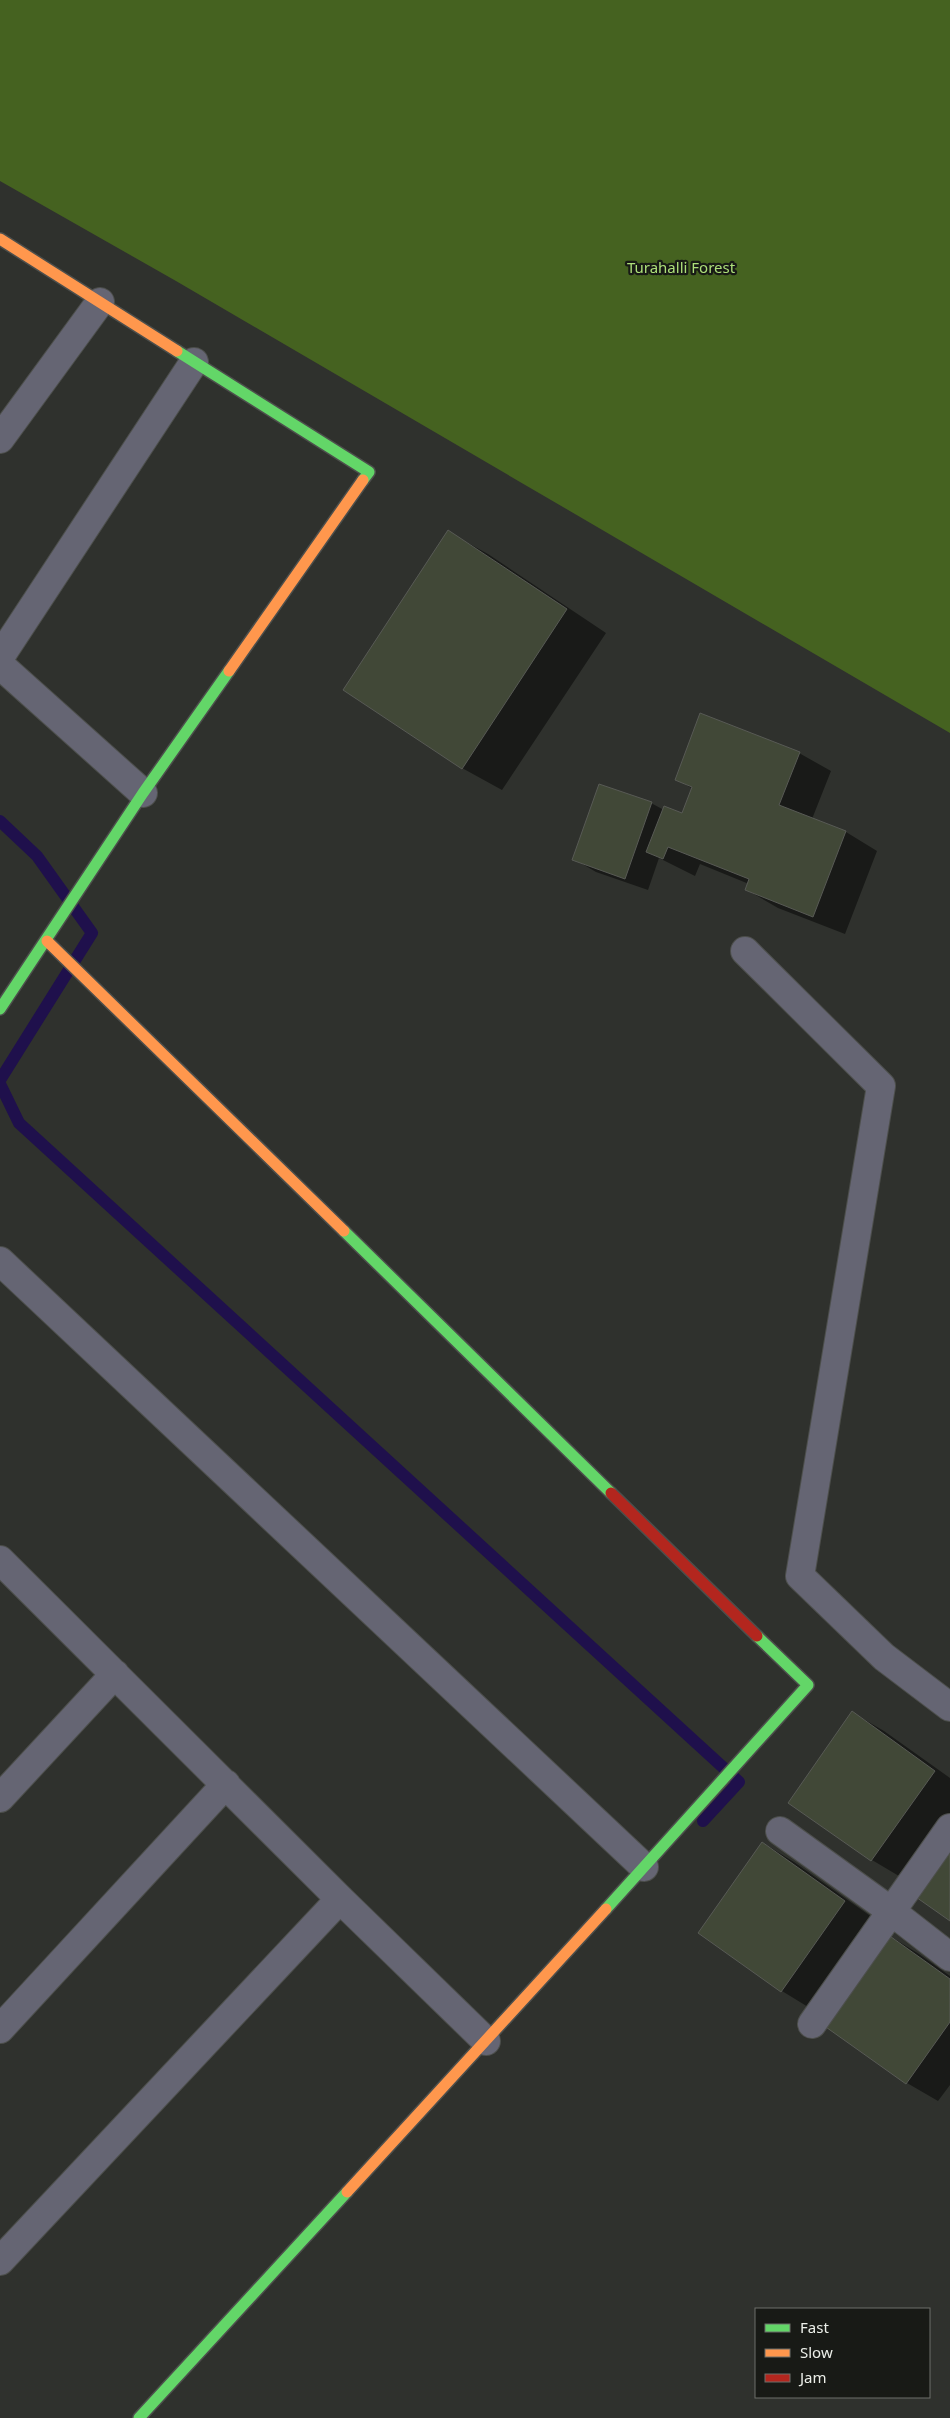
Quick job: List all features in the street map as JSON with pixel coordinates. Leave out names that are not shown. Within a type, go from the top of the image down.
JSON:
[{"type":"street","points":[[0,239],[368,472],[143,793],[47,941],[2,1003]]},
{"type":"street","points":[[0,439],[100,302]]},
{"type":"street","points":[[0,657],[194,362]]},
{"type":"street","points":[[0,665],[143,793]]},
{"type":"street","points":[[47,941],[808,1685],[486,2042],[138,2418]]},
{"type":"street","points":[[745,951],[881,1086],[800,1576],[884,1657],[950,1707]]},
{"type":"street","points":[[0,1261],[644,1867]]},
{"type":"street","points":[[0,1560],[486,2042]]},
{"type":"street","points":[[0,1798],[115,1674]]},
{"type":"street","points":[[0,2028],[226,1784]]},
{"type":"street","points":[[812,2024],[950,1828]]},
{"type":"street","points":[[780,1831],[891,1911],[950,1957]]},
{"type":"street","points":[[0,2261],[340,1899]]},
{"type":"green space","name":"Turahalli Forest","points":[[0,0],[950,0],[950,733],[176,281],[0,181]]},
{"type":"building","points":[[448,530],[567,609],[462,769],[343,690]]},
{"type":"building","points":[[700,713],[800,752],[779,805],[846,831],[813,917],[745,890],[749,879],[668,847],[663,859],[646,852],[664,806],[682,813],[692,787],[675,780]]},
{"type":"building","points":[[599,784],[652,802],[625,879],[572,860]]},
{"type":"building","points":[[852,1711],[935,1771],[871,1861],[788,1803]]},
{"type":"building","points":[[762,1842],[845,1901],[781,1992],[698,1933]]},
{"type":"building","points":[[950,1843],[950,1921],[913,1895]]},
{"type":"building","points":[[887,1934],[950,1979],[950,2022],[906,2084],[823,2025]]},
{"type":"waterway","points":[[0,821],[37,856],[92,933],[0,1080]]},
{"type":"waterway","points":[[0,1084],[19,1123],[739,1782],[703,1821]]},
{"type":"traffic: fast","points":[[177,351],[369,472],[363,480]]},
{"type":"traffic: fast","points":[[0,1009],[143,793],[229,671]]},
{"type":"traffic: fast","points":[[344,1231],[611,1493]]},
{"type":"traffic: fast","points":[[606,1909],[808,1685],[757,1636]]},
{"type":"traffic: fast","points":[[139,2418],[347,2192]]},
{"type":"traffic: slow","points":[[0,239],[177,351]]},
{"type":"traffic: slow","points":[[229,671],[363,480]]},
{"type":"traffic: slow","points":[[47,941],[344,1231]]},
{"type":"traffic: slow","points":[[347,2192],[606,1909]]},
{"type":"traffic: jam","points":[[611,1493],[757,1636]]}]
